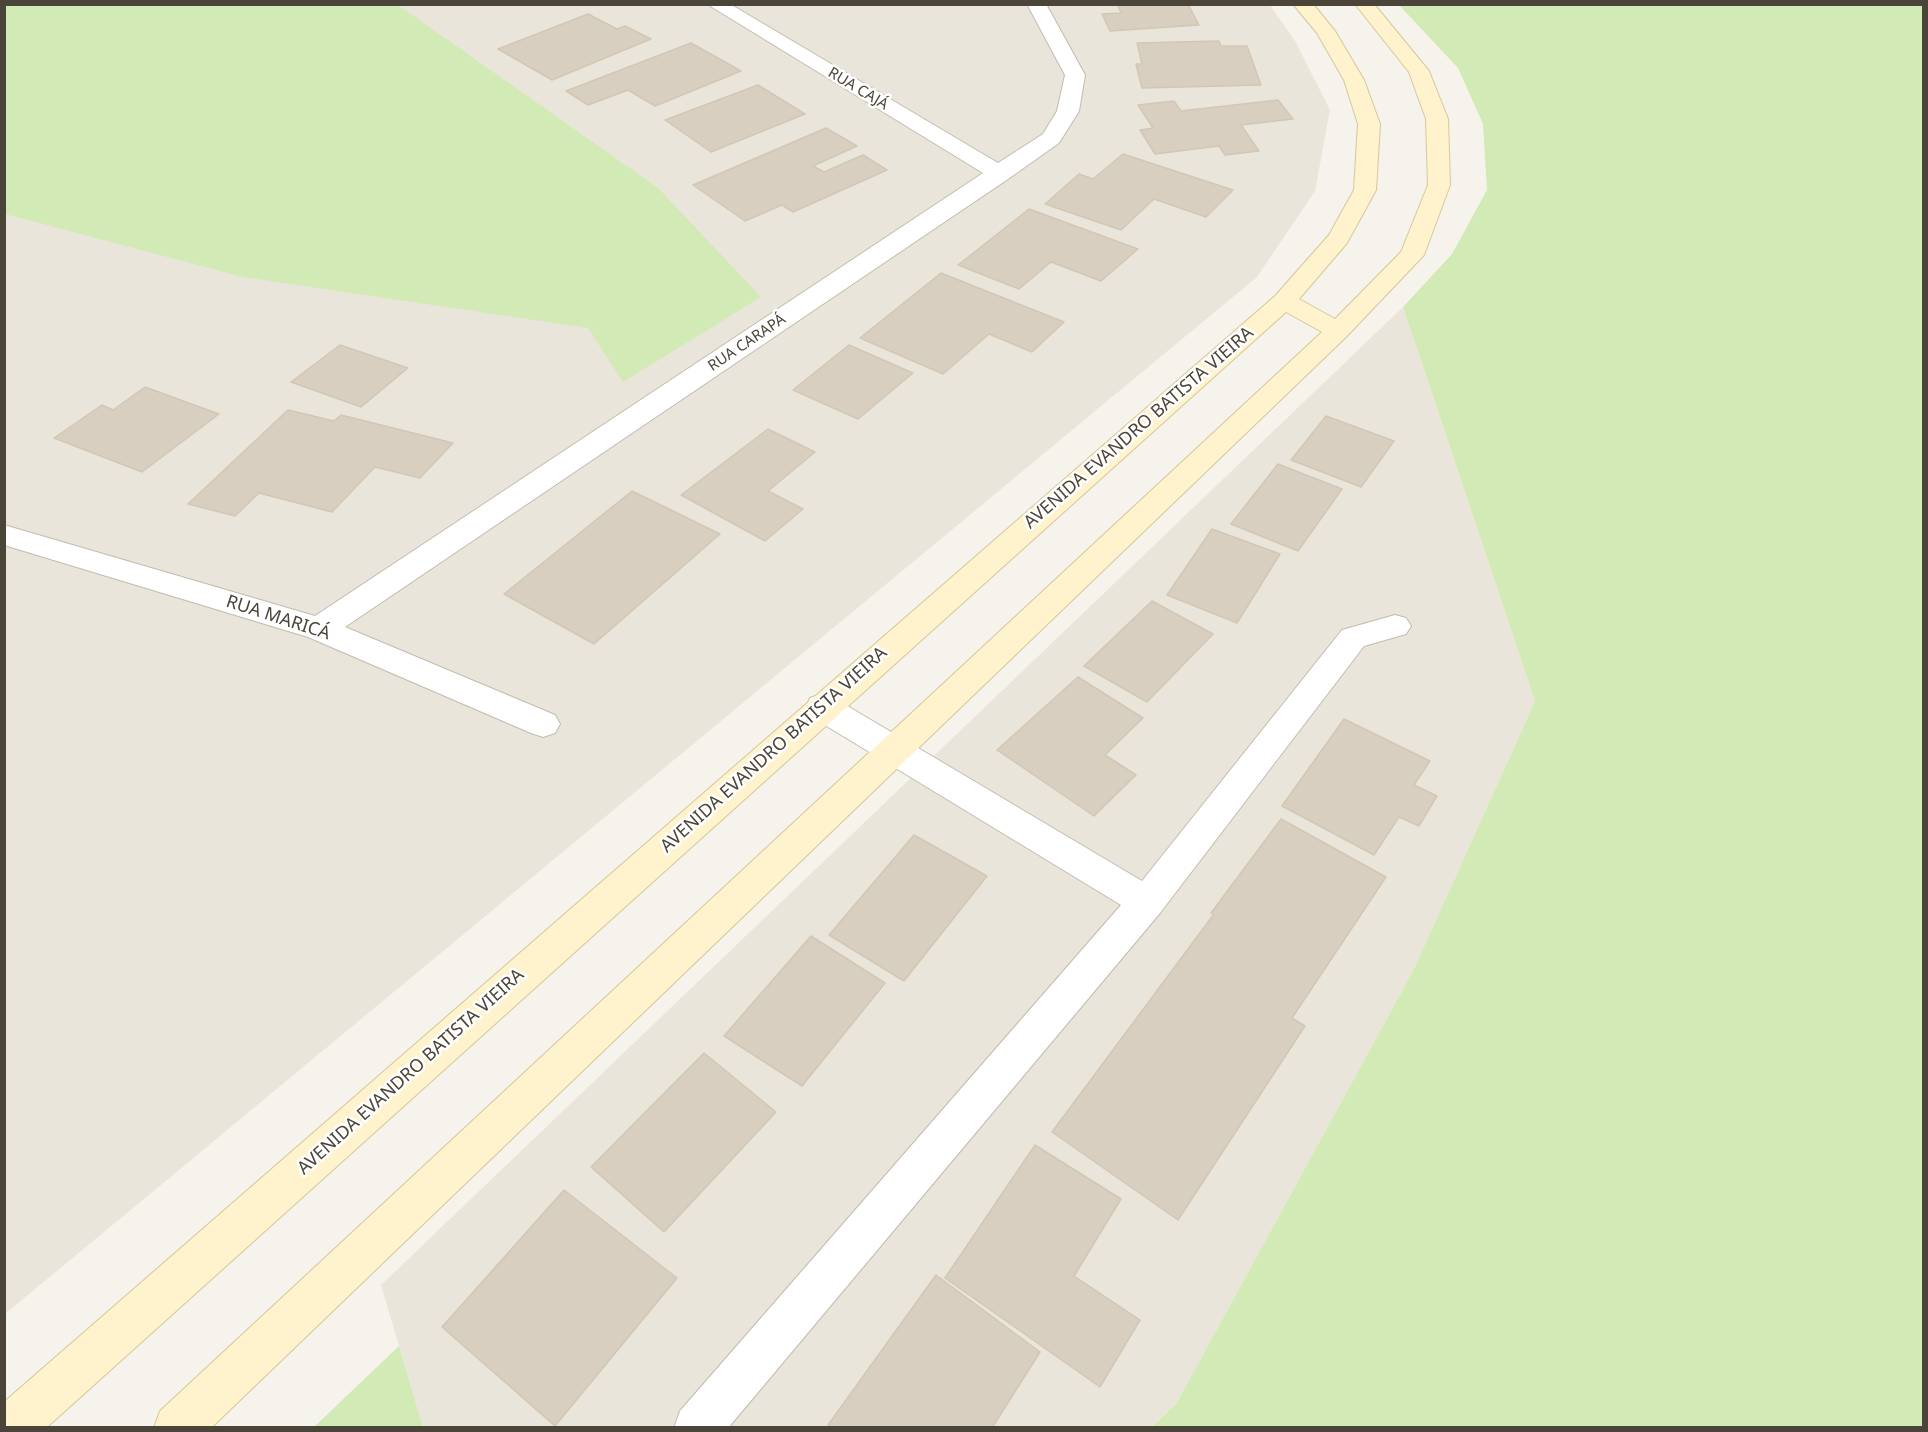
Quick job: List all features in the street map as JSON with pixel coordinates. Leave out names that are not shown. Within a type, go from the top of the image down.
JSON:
[{"type":"main road","name":"AVENIDA EVANDRO BATISTA VIEIRA","points":[[10,1428],[822,707],[1284,301],[1339,238],[1365,190],[1369,124],[1354,80],[1326,31],[1302,4]]},
{"type":"main road","points":[[177,1428],[1338,331],[1412,255],[1439,185],[1437,119],[1419,71],[1364,4]]},
{"type":"main road","points":[[1284,301],[1338,331]]},
{"type":"street","name":"RUA CAJÁ","points":[[717,4],[1000,174]]},
{"type":"street","name":"RUA CARAPÁ","points":[[319,629],[1051,138],[1068,111],[1075,75],[1036,4]]},
{"type":"street","name":"RUA MARICÁ","points":[[4,534],[319,629],[543,724]]},
{"type":"street","points":[[696,1428],[1147,902],[1353,638],[1395,626]]},
{"type":"street","points":[[822,707],[1147,902]]},
{"type":"shaded area","points":[[5,5],[1270,5],[1295,41],[1330,110],[1315,191],[1257,277],[5,1314]]},
{"type":"shaded area","points":[[1403,307],[1535,701],[1413,971],[1176,1404],[1152,1427],[423,1427],[381,1285]]},
{"type":"green space","points":[[4,5],[398,5],[658,188],[761,297],[623,382],[588,328],[243,277],[5,214]]},
{"type":"green space","points":[[1399,5],[1923,5],[1923,1427],[1152,1427],[1176,1404],[1413,971],[1535,701],[1403,307],[1452,254],[1487,190],[1483,124],[1458,68]]},
{"type":"green space","points":[[399,1346],[423,1427],[314,1427]]},
{"type":"building","points":[[1117,4],[1188,4],[1199,25],[1110,31],[1102,14],[1121,13]]},
{"type":"building","points":[[588,14],[617,29],[625,26],[651,39],[552,80],[498,49]]},
{"type":"building","points":[[1219,41],[1221,46],[1247,46],[1261,85],[1142,88],[1136,64],[1142,64],[1137,43]]},
{"type":"building","points":[[691,43],[741,71],[655,106],[628,90],[588,105],[566,91]]},
{"type":"building","points":[[758,85],[805,114],[711,152],[665,120]]},
{"type":"building","points":[[1278,100],[1293,119],[1241,125],[1259,151],[1225,155],[1219,146],[1155,154],[1140,130],[1153,128],[1138,105],[1174,101],[1181,111]]},
{"type":"building","points":[[826,128],[857,146],[813,166],[824,172],[863,155],[887,170],[793,212],[782,205],[745,221],[693,185]]},
{"type":"building","points":[[1123,154],[1233,190],[1206,217],[1154,199],[1121,230],[1045,204],[1079,174],[1093,179]]},
{"type":"building","points":[[1029,209],[1138,249],[1101,281],[1051,262],[1019,289],[958,265]]},
{"type":"building","points":[[941,273],[1064,322],[1032,352],[989,334],[943,374],[860,338]]},
{"type":"building","points":[[340,345],[408,368],[361,407],[291,382]]},
{"type":"building","points":[[849,345],[913,373],[858,419],[793,390]]},
{"type":"building","points":[[145,387],[219,414],[142,472],[54,438],[102,405],[113,410]]},
{"type":"building","points":[[288,410],[334,421],[341,415],[453,443],[420,478],[375,467],[332,512],[259,493],[235,516],[188,504]]},
{"type":"building","points":[[1326,416],[1394,441],[1361,487],[1291,460]]},
{"type":"building","points":[[768,429],[815,452],[768,491],[803,509],[765,541],[681,495]]},
{"type":"building","points":[[1278,464],[1342,489],[1298,551],[1231,524]]},
{"type":"building","points":[[632,491],[720,534],[594,644],[504,594]]},
{"type":"building","points":[[1212,529],[1280,554],[1237,623],[1167,595]]},
{"type":"building","points":[[1152,601],[1213,634],[1147,702],[1084,666]]},
{"type":"building","points":[[1078,677],[1143,718],[1105,755],[1136,775],[1094,816],[997,750]]},
{"type":"building","points":[[1344,719],[1430,761],[1414,785],[1437,796],[1419,826],[1399,817],[1374,855],[1282,806]]},
{"type":"building","points":[[1281,819],[1386,877],[1292,1018],[1305,1026],[1178,1220],[1052,1132],[1214,914],[1211,913]]},
{"type":"building","points":[[914,835],[987,876],[904,981],[829,935]]},
{"type":"building","points":[[811,936],[885,983],[802,1086],[724,1036]]},
{"type":"building","points":[[704,1053],[776,1112],[664,1232],[591,1167]]},
{"type":"building","points":[[1035,1145],[1121,1199],[1074,1276],[1140,1320],[1100,1387],[945,1278]]},
{"type":"building","points":[[564,1190],[677,1278],[555,1426],[442,1327]]},
{"type":"building","points":[[936,1275],[1040,1352],[992,1428],[832,1428],[828,1425]]}]
